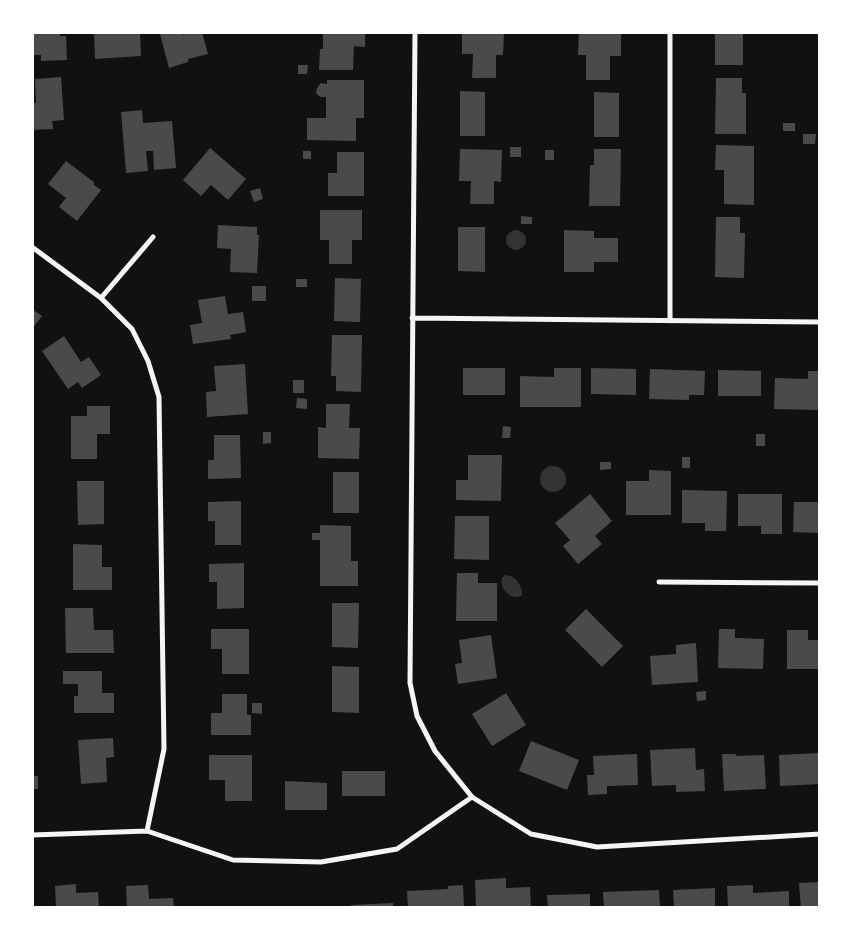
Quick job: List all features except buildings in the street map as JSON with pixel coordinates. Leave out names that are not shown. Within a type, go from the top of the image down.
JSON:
[{"type":"street","points":[[415,32],[410,683],[418,716],[435,751],[472,797],[531,834],[598,847],[820,834]]},
{"type":"street","points":[[670,32],[670,321]]},
{"type":"street","points":[[101,298],[153,237]]},
{"type":"street","points":[[32,247],[101,298],[132,330],[148,360],[159,397],[164,749],[147,831]]},
{"type":"street","points":[[412,318],[820,322]]},
{"type":"street","points":[[659,582],[820,583]]},
{"type":"street","points":[[32,835],[147,831],[233,860],[321,862],[397,849],[472,797]]},
{"type":"shaded area","points":[[512,230],[520,230],[526,236],[526,244],[520,250],[512,250],[506,244],[506,236]]},
{"type":"shaded area","points":[[553,466],[562,470],[566,479],[562,488],[553,492],[544,488],[540,479],[544,470]]},
{"type":"shaded area","points":[[505,575],[509,575],[518,582],[522,595],[518,597],[510,596],[504,590],[502,578]]}]
